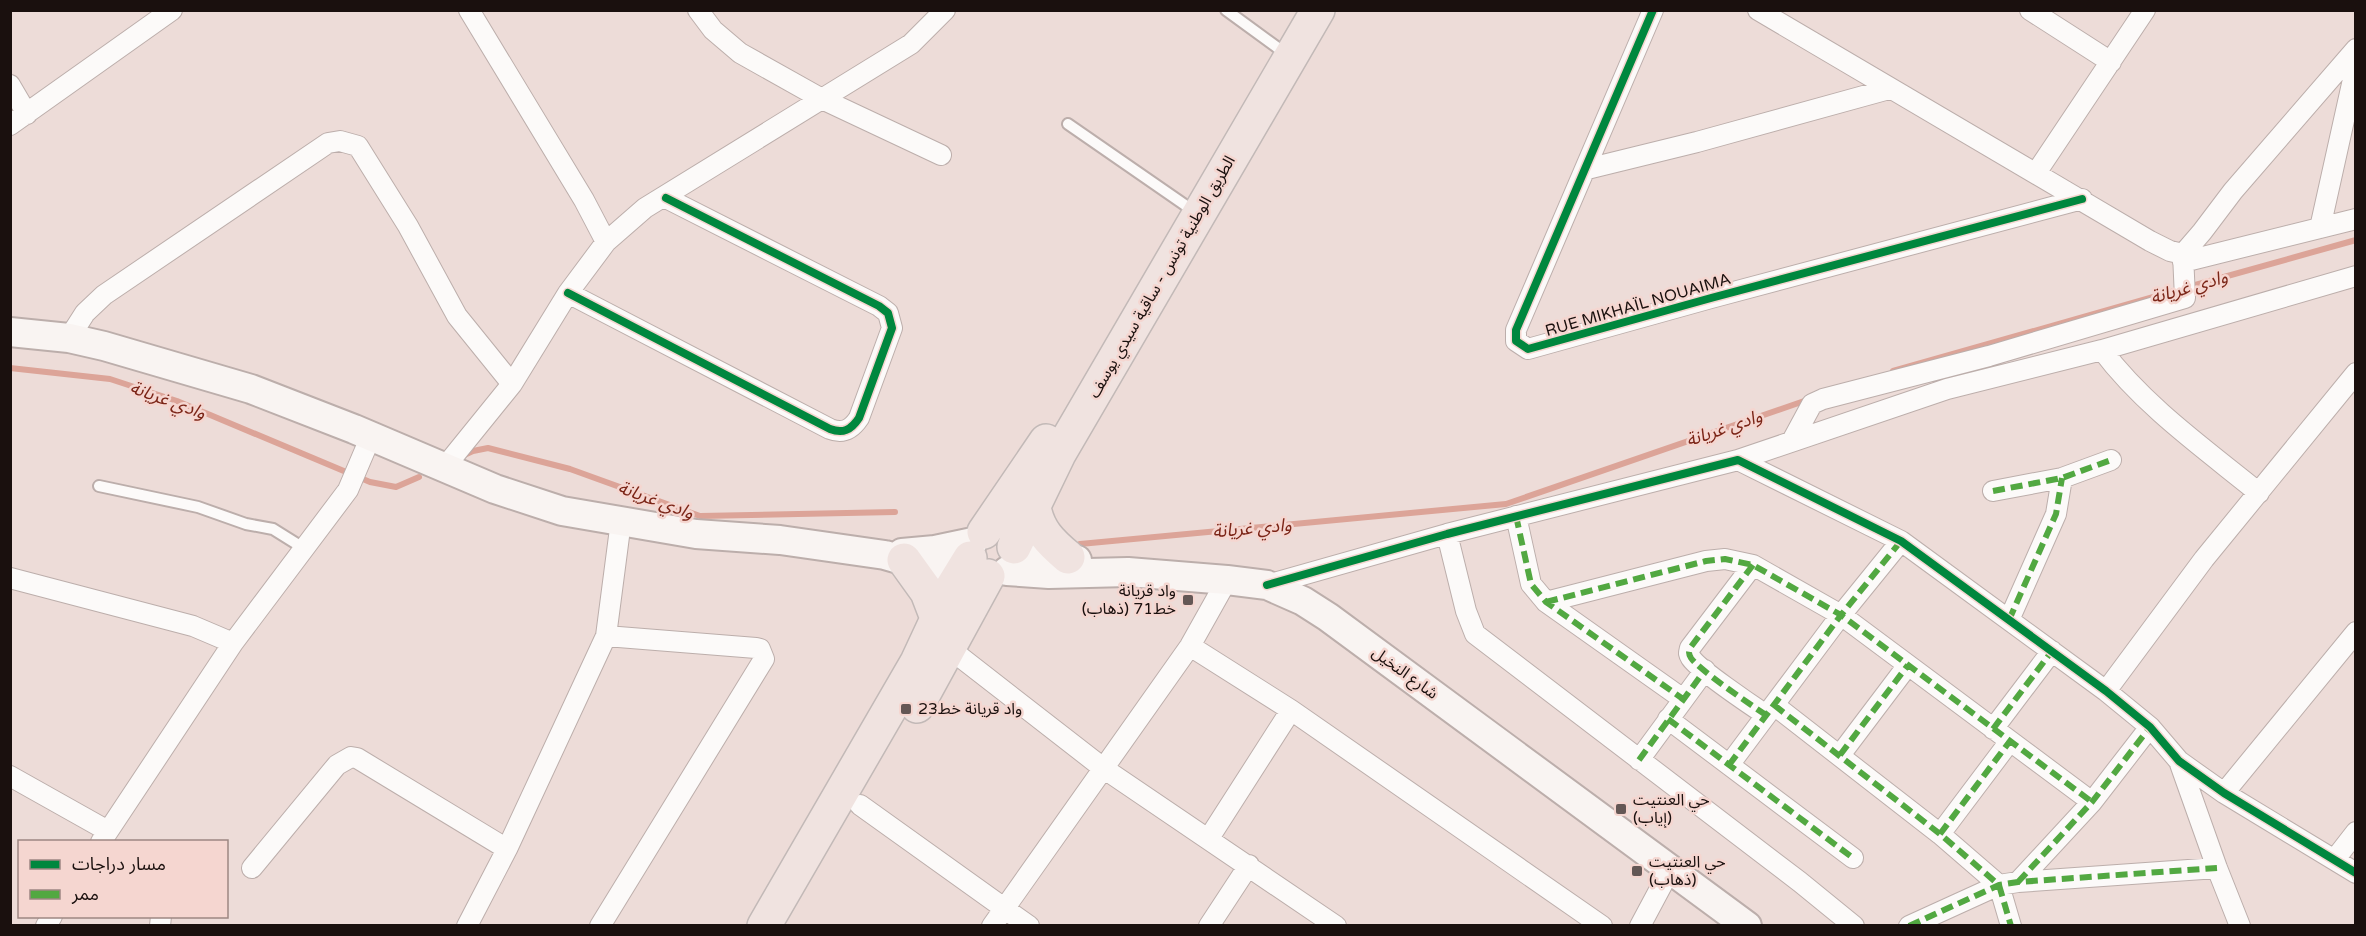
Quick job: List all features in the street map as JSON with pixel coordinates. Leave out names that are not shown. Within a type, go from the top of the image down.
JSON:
[{"type":"highway","name":"الطريق الوطنية تونس - ساقية سيدي يوسف","points":[[788,926],[950,649],[984,560],[1038,455],[1300,10]]},
{"type":"highway","name":"الطريق الوطنية تونس - ساقية سيدي يوسف","points":[[764,926],[917,662],[937,618],[984,560],[1034,507],[1059,454],[1318,10]]},
{"type":"highway","points":[[1034,507],[1036,520],[1044,534],[1068,557]]},
{"type":"highway","points":[[895,557],[927,592],[937,618]]},
{"type":"main road","points":[[11,335],[69,338],[251,389],[365,449],[444,468],[495,489],[562,511],[696,534],[780,540],[895,557],[935,550],[984,560],[1068,557],[1128,573]]},
{"type":"main road","name":"شارع النخيل","points":[[984,560],[1049,574],[1128,573],[1267,585],[1303,601],[1328,616],[1747,926]]},
{"type":"street","points":[[10,85],[19,120],[172,10]]},
{"type":"street","points":[[469,10],[584,200],[606,242]]},
{"type":"street","points":[[698,10],[713,30],[740,53],[822,99],[941,155]]},
{"type":"street","points":[[444,468],[512,384],[568,293],[606,242],[645,208],[666,198],[911,44],[945,10]]},
{"type":"street","name":"RUE MIKHAÏL NOUAIMA","points":[[1653,10],[1587,169],[1516,330],[1516,341],[1528,350],[1711,298],[2082,199]]},
{"type":"street","points":[[1758,10],[1889,89],[2183,258],[2355,219]]},
{"type":"street","points":[[2030,10],[2111,62]]},
{"type":"street","points":[[2037,173],[2145,10]]},
{"type":"street","points":[[2191,324],[2186,298],[2183,258],[2233,191],[2355,49]]},
{"type":"street","points":[[2320,228],[2355,66]]},
{"type":"street","points":[[1587,169],[1697,142],[1889,89]]},
{"type":"street","points":[[69,338],[85,313],[104,295],[328,143],[340,141],[358,146],[408,226],[457,316],[512,384]]},
{"type":"street","points":[[568,293],[830,429],[838,432],[853,427],[859,418],[892,328],[888,313],[879,306],[666,198]]},
{"type":"street","points":[[1267,585],[1447,534],[1738,460],[1947,389],[2102,350],[2355,276]]},
{"type":"street","points":[[1792,441],[1812,404],[1823,399],[1989,356],[2186,298]]},
{"type":"street","points":[[2102,350],[2120,374],[2173,423],[2259,493]]},
{"type":"street","points":[[2106,691],[2204,559],[2355,373]]},
{"type":"street","points":[[10,776],[105,836],[233,643],[348,490],[365,449]]},
{"type":"street","points":[[1738,460],[1901,541],[2106,691],[2150,727],[2179,761],[2223,793],[2355,873]]},
{"type":"street","points":[[1993,491],[2062,478],[2111,460]]},
{"type":"street","points":[[2009,620],[2056,514],[2062,478]]},
{"type":"street","points":[[1516,516],[1531,584],[1546,602],[1683,699]]},
{"type":"street","points":[[467,926],[507,849],[606,636],[621,521]]},
{"type":"street","points":[[1447,534],[1466,611],[1475,633],[1854,926]]},
{"type":"street","points":[[1729,765],[1841,615],[1901,541]]},
{"type":"street","points":[[1546,602],[1706,561],[1725,559],[1753,565],[1841,615],[2092,802]]},
{"type":"street","points":[[1753,565],[1690,648],[1691,659],[1840,755],[1940,834],[2008,883]]},
{"type":"street","points":[[10,578],[193,626],[233,643]]},
{"type":"street","points":[[992,926],[1190,646],[1227,580]]},
{"type":"street","points":[[2223,793],[2355,632]]},
{"type":"street","points":[[600,926],[764,659],[760,649],[756,648],[606,636]]},
{"type":"street","points":[[1190,646],[1291,710],[1602,926]]},
{"type":"street","points":[[950,649],[1103,768],[1336,926]]},
{"type":"street","points":[[1993,729],[2052,651]]},
{"type":"street","points":[[1840,755],[1908,665]]},
{"type":"street","points":[[1639,760],[1705,670]]},
{"type":"street","points":[[1209,838],[1291,710]]},
{"type":"street","points":[[1668,719],[1853,858]]},
{"type":"street","points":[[2008,883],[2092,802],[2150,727]]},
{"type":"street","points":[[1940,834],[2010,741]]},
{"type":"street","points":[[252,868],[338,765],[351,757],[357,758],[507,849]]},
{"type":"street","points":[[2179,761],[2240,926]]},
{"type":"street","points":[[860,805],[1029,926]]},
{"type":"street","points":[[2335,859],[2355,832]]},
{"type":"street","points":[[1209,926],[1249,865]]},
{"type":"street","points":[[1640,926],[1671,868]]},
{"type":"street","points":[[1909,926],[2008,883],[2217,868]]},
{"type":"street","points":[[2008,883],[2011,926]]},
{"type":"lane","points":[[1226,10],[1278,48]]},
{"type":"lane","points":[[1068,124],[1185,205]]},
{"type":"lane","points":[[99,486],[198,507],[246,524],[273,529],[305,549]]},
{"type":"waterway","name":"وادي غريانة","points":[[2188,287],[2356,240]]},
{"type":"waterway","name":"وادي غريانة","points":[[1893,371],[2178,290]]},
{"type":"waterway","name":"وادي غريانة","points":[[10,368],[110,379],[177,401],[370,482],[396,487],[419,477]]},
{"type":"waterway","name":"وادي غريانة","points":[[1080,544],[1506,504],[1810,399]]},
{"type":"waterway","name":"وادي غريانة","points":[[462,456],[488,448],[570,469],[700,516],[895,512]]},
{"type":"marked path","points":[[1993,491],[2062,478],[2111,460]]},
{"type":"marked path","points":[[2009,620],[2056,514],[2062,478]]},
{"type":"marked path","points":[[1516,516],[1531,584],[1546,602],[1683,699]]},
{"type":"marked path","points":[[1729,765],[1841,615],[1901,541]]},
{"type":"marked path","points":[[1546,602],[1706,561],[1725,559],[1753,565],[1841,615],[2092,802]]},
{"type":"marked path","points":[[1753,565],[1690,648],[1689,653],[1691,658],[1704,670],[1766,715]]},
{"type":"marked path","points":[[1993,729],[2052,651]]},
{"type":"marked path","points":[[1840,755],[1908,665]]},
{"type":"marked path","points":[[1639,760],[1705,670]]},
{"type":"marked path","points":[[1774,705],[1940,834],[1999,885],[2011,926]]},
{"type":"marked path","points":[[1668,719],[1853,858]]},
{"type":"marked path","points":[[2018,882],[2092,802],[2150,727]]},
{"type":"marked path","points":[[1940,834],[2010,741]]},
{"type":"marked path","points":[[1909,926],[1999,885],[2217,868]]},
{"type":"cycle path","points":[[1653,10],[1516,330],[1516,341],[1528,349],[2082,199]]},
{"type":"cycle path","points":[[568,293],[830,429],[843,431],[853,425],[859,418],[892,328],[888,313],[879,306],[666,198]]},
{"type":"cycle path","points":[[1267,585],[1447,534],[1738,460],[1901,541],[2106,691],[2150,727],[2179,761],[2224,793],[2356,873]]},
{"type":"place","name":"واد قريانة خط71 (ذهاب)","points":[[1188,600]]},
{"type":"place","name":"واد قريانة خط23","points":[[906,709]]},
{"type":"place","name":"حي العنتيت (إياب)","points":[[1621,809]]},
{"type":"place","name":"حي العنتيت (ذهاب)","points":[[1637,871]]}]
